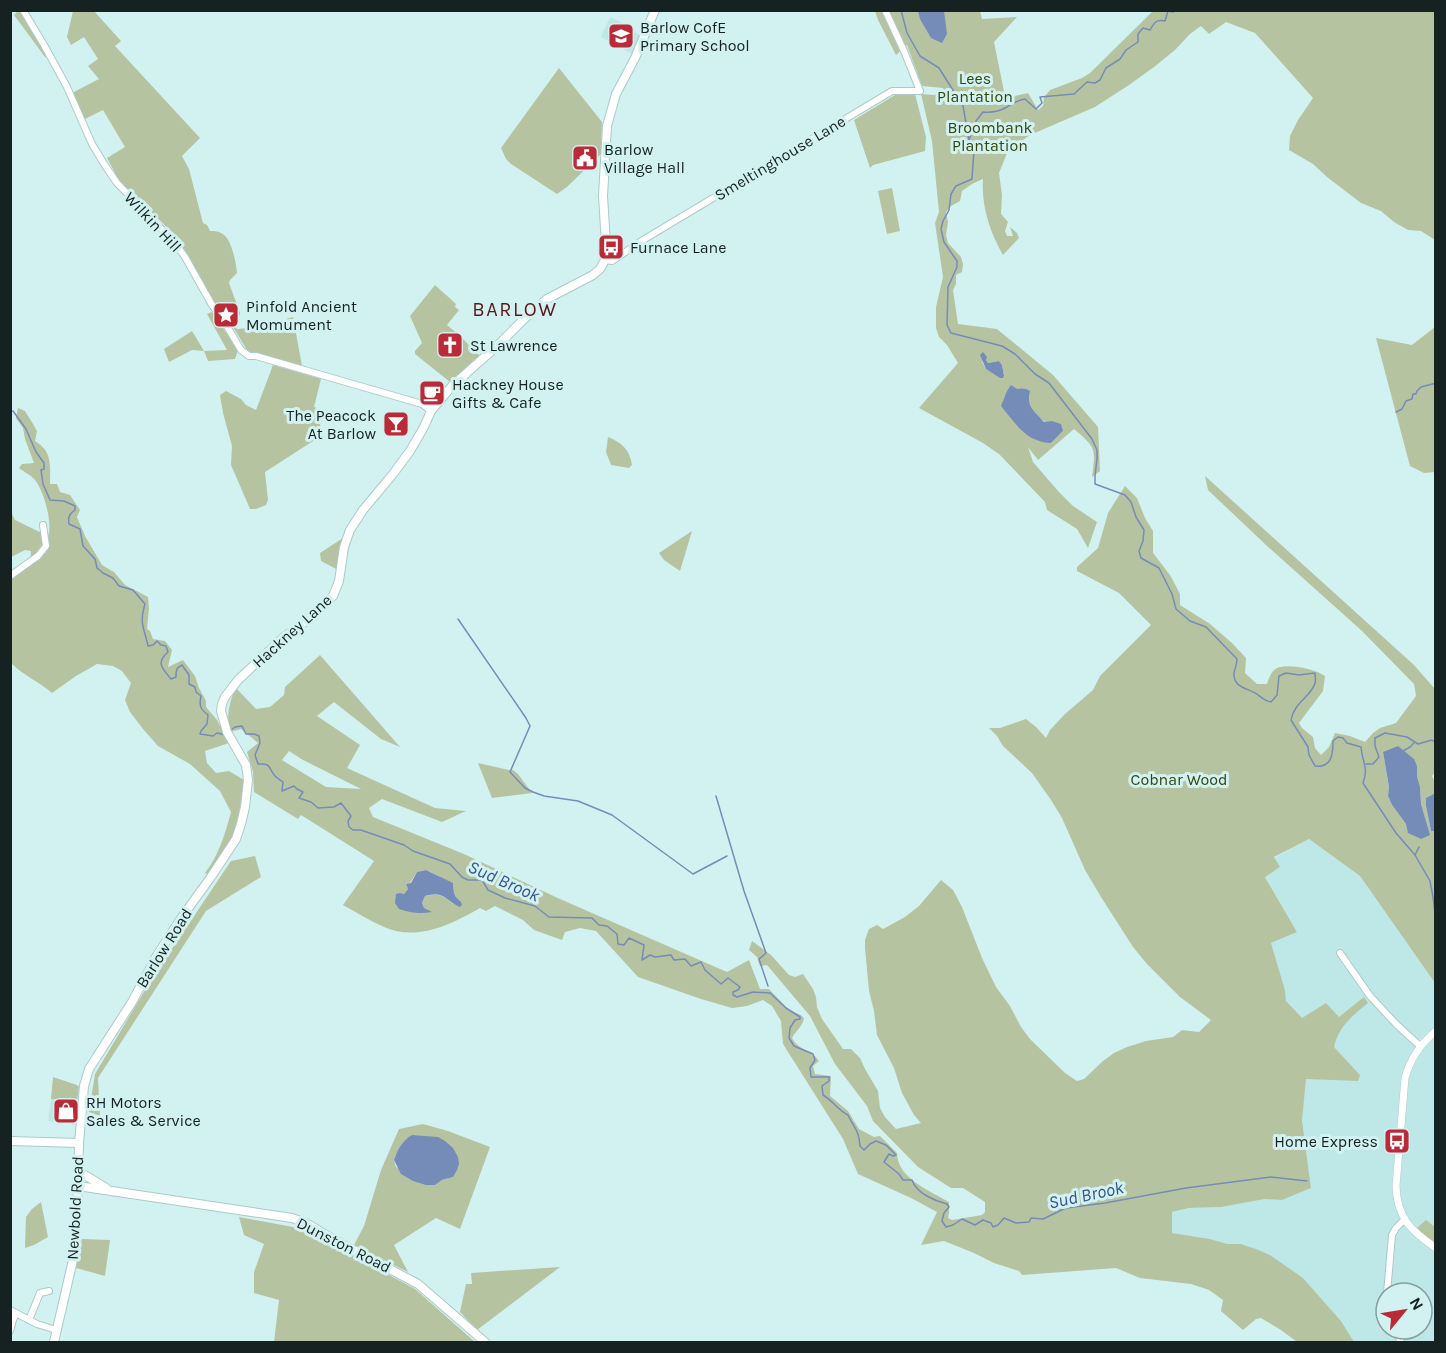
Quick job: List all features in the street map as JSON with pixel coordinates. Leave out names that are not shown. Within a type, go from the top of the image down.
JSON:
[{"type":"main road","points":[[605,260],[603,196],[607,126],[616,94],[635,58],[655,10]]},
{"type":"main road","name":"Hackney Lane","points":[[241,755],[227,732],[221,711],[225,697],[238,680],[269,651],[333,596],[339,581],[344,547],[350,530],[410,451],[431,411],[452,386],[547,299],[593,274],[605,260]]},
{"type":"main road","name":"Barlow Road","points":[[79,1143],[85,1081],[89,1070],[132,1002],[156,957],[236,839],[242,824],[248,780],[246,765],[241,755]]},
{"type":"main road","points":[[10,1141],[79,1143]]},
{"type":"main road","name":"Newbold Road","points":[[54,1342],[76,1246],[79,1143]]},
{"type":"main road","name":"Dunston Road","points":[[78,1171],[109,1190]]},
{"type":"main road","name":"Dunston Road","points":[[78,1186],[292,1218],[306,1223],[418,1284],[485,1342]]},
{"type":"street","name":"Wilkin Hill","points":[[23,10],[67,87],[92,144],[106,167],[117,183],[175,243],[241,350],[249,356],[256,356],[422,404],[431,411]]},
{"type":"street","name":"Smeltinghouse Lane","points":[[605,260],[612,261],[643,240],[892,91],[920,91],[885,10]]},
{"type":"street","points":[[422,404],[443,397]]},
{"type":"street","points":[[10,576],[38,556],[46,546],[43,525]]},
{"type":"street","points":[[1340,953],[1370,996],[1420,1046]]},
{"type":"street","points":[[1436,1031],[1420,1046],[1408,1069],[1403,1089],[1396,1189],[1404,1220],[1421,1238],[1436,1248]]},
{"type":"street","points":[[1388,1281],[1392,1235],[1404,1220]]},
{"type":"street","points":[[29,1320],[38,1291],[49,1291]]},
{"type":"street","points":[[10,1331],[13,1312],[44,1328],[56,1330]]},
{"type":"shaded area","name":"Barlow CofE Primary School","points":[[610,17],[641,36],[632,54],[601,37]]},
{"type":"shaded area","points":[[1309,839],[1360,876],[1435,983],[1435,1342],[1354,1342],[1341,1321],[1303,1278],[1270,1255],[1241,1244],[1227,1245],[1210,1239],[1172,1233],[1172,1212],[1189,1208],[1221,1207],[1265,1199],[1282,1200],[1311,1188],[1285,990],[1271,943],[1297,932],[1265,876],[1274,858]]},
{"type":"shaded area","points":[[51,1099],[77,1100],[75,1125],[48,1121]]},
{"type":"green space","points":[[980,10],[982,19],[1017,17],[994,42],[1006,101],[1028,93],[1038,110],[1043,106],[1044,97],[1050,90],[1090,73],[1153,11],[1435,11],[1435,240],[1421,231],[1408,230],[1381,211],[1361,203],[1313,164],[1289,150],[1290,136],[1313,98],[1255,33],[1226,22],[1209,34],[1201,26],[1175,50],[1129,85],[1095,107],[1030,135],[1008,151],[999,173],[1002,195],[1001,214],[1008,222],[1005,231],[1007,236],[1013,236],[1010,227],[1019,238],[1003,255],[987,218],[983,199],[983,179],[962,191],[960,201],[946,212],[948,243],[961,257],[963,264],[962,272],[956,275],[953,290],[958,324],[997,329],[1053,375],[1098,427],[1100,471],[1092,477],[1093,449],[1087,440],[1074,429],[1038,460],[1028,447],[1033,462],[1058,491],[1073,506],[1097,522],[1088,548],[1077,529],[1047,510],[1045,502],[999,454],[919,408],[958,363],[939,337],[936,328],[936,307],[943,277],[935,223],[939,212],[932,141],[921,94],[934,95],[944,90],[922,86],[907,45],[896,55],[875,11]],"holes":[[[986,360],[988,363],[999,361],[1002,365],[1003,378],[986,369],[982,362]],[[1017,389],[1028,398],[1036,415],[1063,431],[1051,443]]]},
{"type":"green space","points":[[21,11],[47,56],[45,57],[14,15]]},
{"type":"green space","points":[[73,11],[94,11],[121,41],[115,46],[200,138],[182,156],[189,169],[203,223],[210,231],[219,232],[227,238],[235,258],[237,273],[229,283],[240,313],[237,323],[227,319],[230,316],[227,312],[223,314],[213,300],[172,232],[120,182],[107,158],[125,147],[103,110],[85,119],[72,93],[99,79],[88,66],[98,59],[84,37],[71,45],[67,37]]},
{"type":"green space","points":[[559,68],[602,122],[601,154],[557,194],[511,164],[501,148]]},
{"type":"green space","points":[[915,94],[926,137],[925,151],[873,165],[870,168],[854,120],[895,95]]},
{"type":"green space","points":[[892,188],[900,231],[887,234],[878,191]]},
{"type":"green space","points":[[435,285],[456,304],[455,307],[459,310],[447,325],[480,356],[450,382],[415,354],[422,343],[410,316]]},
{"type":"green space","points":[[212,312],[238,350],[235,359],[208,361],[204,351],[227,350],[207,314]]},
{"type":"green space","points":[[293,317],[302,366],[250,355],[233,327],[248,330]]},
{"type":"green space","points":[[1435,327],[1435,472],[1424,473],[1410,466],[1376,338],[1412,345]]},
{"type":"green space","points":[[192,331],[204,351],[192,350],[169,362],[164,349]]},
{"type":"green space","points":[[273,365],[321,379],[314,407],[325,411],[320,425],[324,434],[265,472],[268,500],[266,505],[250,509],[231,465],[232,446],[220,395],[226,391],[256,410]]},
{"type":"green space","points":[[18,408],[25,411],[37,431],[35,441],[48,454],[50,484],[57,484],[60,492],[70,495],[80,510],[77,517],[102,565],[114,572],[125,585],[148,597],[147,629],[153,639],[165,641],[172,650],[168,667],[183,660],[195,676],[206,701],[206,707],[217,720],[229,743],[205,751],[207,763],[216,773],[229,771],[244,780],[239,814],[231,840],[222,856],[207,874],[205,873],[218,852],[231,812],[220,791],[190,764],[158,746],[143,729],[130,712],[125,700],[131,683],[122,671],[113,666],[97,664],[52,693],[11,663],[11,579],[30,563],[31,551],[25,550],[11,557],[11,512],[15,520],[48,536],[49,531],[47,508],[42,492],[33,478],[19,468],[22,464],[34,463],[23,428],[16,418]]},
{"type":"green space","points":[[608,437],[617,441],[627,451],[632,465],[629,468],[611,465],[606,452]]},
{"type":"green space","name":"Cobnar Wood","points":[[1205,476],[1414,665],[1435,689],[1436,771],[1432,776],[1435,782],[1435,793],[1426,798],[1426,806],[1431,831],[1435,831],[1435,983],[1360,876],[1309,839],[1274,857],[1280,867],[1265,877],[1297,932],[1271,943],[1286,1001],[1302,1018],[1326,1003],[1339,1017],[1364,997],[1368,1003],[1343,1027],[1334,1047],[1360,1075],[1358,1081],[1306,1079],[1302,1120],[1311,1188],[1282,1200],[1265,1199],[1221,1207],[1189,1208],[1172,1212],[1172,1233],[1227,1244],[1241,1244],[1256,1249],[1270,1255],[1303,1278],[1341,1321],[1354,1342],[1297,1342],[1261,1318],[1256,1319],[1243,1330],[1221,1311],[1223,1300],[1209,1290],[1191,1284],[1140,1278],[1116,1268],[1022,1275],[1019,1271],[994,1263],[944,1241],[921,1245],[937,1212],[858,1174],[843,1139],[783,1044],[781,1021],[772,1006],[763,1000],[747,1006],[732,1008],[638,977],[596,931],[580,928],[565,932],[562,940],[534,930],[523,920],[495,906],[486,911],[480,908],[446,925],[421,932],[396,931],[374,922],[343,905],[374,861],[301,815],[298,819],[254,792],[253,772],[247,752],[258,743],[241,729],[230,732],[229,710],[236,688],[256,709],[270,707],[284,695],[285,687],[320,655],[400,747],[381,739],[334,702],[317,716],[360,745],[347,768],[435,808],[466,811],[442,822],[382,799],[369,808],[373,817],[464,854],[727,972],[749,960],[760,989],[769,989],[789,1010],[804,1018],[792,1038],[819,1061],[813,1066],[815,1074],[831,1076],[830,1096],[848,1111],[859,1129],[874,1137],[880,1136],[897,1153],[898,1162],[908,1177],[949,1202],[948,1218],[952,1220],[982,1215],[985,1212],[985,1202],[963,1188],[951,1188],[918,1167],[873,1121],[867,1106],[835,1064],[810,1016],[767,965],[760,966],[757,957],[749,950],[752,941],[771,955],[789,975],[795,977],[803,974],[813,989],[822,1019],[843,1049],[851,1049],[860,1058],[878,1091],[880,1108],[896,1129],[921,1123],[902,1093],[894,1068],[877,1035],[869,991],[865,940],[869,929],[877,925],[883,929],[919,906],[941,880],[953,890],[996,987],[1010,1006],[1021,1027],[1065,1073],[1077,1081],[1084,1079],[1114,1053],[1127,1047],[1146,1041],[1173,1037],[1182,1030],[1199,1032],[1211,1020],[1180,997],[1133,947],[1085,870],[1062,818],[1051,800],[1032,773],[1003,746],[989,728],[1000,728],[1026,719],[1046,738],[1050,730],[1065,714],[1093,690],[1100,676],[1151,625],[1119,593],[1077,571],[1077,567],[1098,548],[1108,513],[1125,486],[1137,498],[1153,531],[1153,553],[1170,575],[1180,594],[1180,605],[1210,624],[1232,643],[1246,658],[1245,673],[1257,684],[1267,684],[1273,671],[1288,666],[1302,667],[1325,676],[1323,691],[1299,723],[1313,737],[1315,748],[1321,755],[1329,747],[1335,733],[1365,742],[1380,728],[1396,723],[1416,696],[1414,684],[1362,631],[1208,490]],"holes":[[[289,751],[361,789],[326,787],[282,760]],[[1383,752],[1420,787],[1421,804],[1427,826],[1406,824],[1392,805],[1388,796],[1389,788]],[[426,870],[439,876],[457,899],[453,904],[440,895],[425,896],[422,903],[424,908],[400,893],[404,894],[408,889],[406,884],[410,883],[417,872]]]},
{"type":"green space","points":[[692,531],[680,571],[664,560],[659,553]]},
{"type":"green space","points":[[343,538],[338,570],[321,561],[320,553]]},
{"type":"green space","points":[[478,763],[513,770],[532,793],[492,798]]},
{"type":"green space","points":[[255,856],[261,877],[206,911],[98,1078],[100,1116],[89,1112],[95,1074],[151,980],[231,861]]},
{"type":"green space","points":[[53,1077],[77,1085],[79,1087],[77,1100],[51,1099]]},
{"type":"green space","points":[[423,1124],[490,1147],[460,1229],[436,1218],[394,1245],[408,1272],[354,1245],[364,1226],[381,1170],[399,1129]],"holes":[[[396,1154],[453,1177],[435,1185],[396,1167],[394,1160]]]},
{"type":"green space","points":[[41,1202],[48,1237],[25,1248],[26,1217]]},
{"type":"green space","points":[[239,1217],[304,1229],[415,1289],[475,1342],[274,1342],[279,1300],[254,1293],[254,1272],[264,1244],[244,1235]]},
{"type":"green space","points":[[1426,1220],[1435,1227],[1435,1244],[1417,1228]]},
{"type":"green space","points":[[82,1239],[110,1240],[105,1276],[76,1268]]},
{"type":"green space","points":[[560,1267],[477,1330],[460,1312],[466,1284],[472,1284],[471,1273]]},
{"type":"water","points":[[918,11],[944,11],[947,34],[942,43],[931,38]]},
{"type":"water","points":[[983,352],[988,363],[999,361],[1002,365],[1003,378],[986,369],[980,355]]},
{"type":"water","points":[[1011,385],[1017,389],[1024,388],[1030,391],[1030,405],[1044,422],[1052,421],[1061,424],[1063,431],[1051,443],[1028,436],[1001,406]]},
{"type":"water","points":[[1398,746],[1414,759],[1417,766],[1421,804],[1430,835],[1421,839],[1408,833],[1406,824],[1388,796],[1389,787],[1383,752]]},
{"type":"water","points":[[1435,793],[1435,831],[1431,831],[1426,798]]},
{"type":"water","points":[[426,870],[453,883],[454,894],[462,905],[460,907],[441,895],[432,895],[425,896],[422,903],[424,908],[432,912],[416,913],[399,909],[395,903],[396,894],[404,894],[408,889],[406,884],[411,883],[417,872]]},
{"type":"water","points":[[412,1135],[438,1137],[453,1148],[459,1164],[453,1177],[435,1185],[426,1185],[401,1174],[394,1160],[401,1146]]},
{"type":"waterway","points":[[901,10],[907,33],[920,56],[939,68],[963,106],[969,140],[974,150],[972,179],[956,186],[951,194],[949,210],[941,229],[944,242],[957,261],[957,267],[948,287],[947,325],[951,333],[1002,346],[1049,383],[1092,439],[1097,450],[1095,484],[1125,495],[1131,502],[1144,530],[1139,551],[1141,558],[1159,568],[1172,594],[1176,609],[1190,621],[1206,627],[1237,659],[1234,678],[1239,685],[1271,702],[1277,695],[1279,676],[1286,673],[1299,675],[1315,673],[1313,688],[1296,708],[1291,720],[1308,747],[1309,755],[1315,766],[1325,765],[1328,762],[1332,755],[1333,741],[1338,737],[1343,738],[1347,743],[1361,747],[1365,769],[1363,783],[1396,833],[1415,855],[1430,881],[1436,923]]},
{"type":"waterway","points":[[969,140],[976,121],[983,112],[998,111],[1025,99],[1036,109],[1042,103],[1040,97],[1074,94],[1087,82],[1095,83],[1100,80],[1106,68],[1120,59],[1126,50],[1138,42],[1138,34],[1143,28],[1150,30],[1156,22],[1165,21],[1168,11],[1173,12],[1173,10]]},
{"type":"waterway","points":[[1396,412],[1402,409],[1406,401],[1412,399],[1413,394],[1416,394],[1421,387],[1436,383]]},
{"type":"waterway","name":"Sud Brook","points":[[10,411],[13,411],[26,429],[36,452],[44,463],[44,469],[41,470],[43,484],[50,500],[64,501],[75,506],[75,510],[69,516],[69,524],[80,529],[83,546],[95,559],[97,568],[113,578],[119,586],[133,590],[145,604],[142,621],[148,646],[157,641],[166,646],[168,652],[162,659],[163,669],[171,679],[176,677],[177,670],[182,665],[189,675],[189,684],[195,687],[196,692],[201,696],[201,707],[208,715],[207,724],[200,734],[225,735]]},
{"type":"waterway","points":[[458,619],[530,726],[510,772],[525,788],[544,796],[578,801],[612,815],[693,874],[727,856]]},
{"type":"waterway","name":"Sud Brook","points":[[231,730],[242,726],[246,734],[259,736],[260,743],[255,755],[258,764],[268,765],[275,776],[283,782],[282,791],[294,786],[303,792],[299,798],[311,802],[318,808],[334,807],[341,803],[351,816],[348,821],[349,827],[353,830],[361,830],[404,845],[413,851],[450,864],[462,877],[468,880],[482,880],[488,890],[505,898],[535,906],[549,917],[592,918],[599,925],[607,926],[617,934],[618,944],[624,945],[629,938],[644,945],[642,960],[650,955],[655,957],[671,955],[674,960],[685,959],[691,966],[701,962],[705,970],[721,984],[728,978],[740,987],[733,992],[733,995],[737,997],[753,992],[770,993],[800,1017],[790,1028],[789,1038],[794,1046],[813,1054],[815,1060],[810,1068],[811,1077],[829,1077],[829,1081],[822,1086],[823,1095],[848,1115],[857,1133],[860,1146],[864,1150],[876,1141],[886,1145],[896,1155],[889,1154],[884,1162],[903,1180],[912,1180],[917,1189],[926,1196],[947,1204],[949,1207],[942,1221],[946,1227],[962,1219],[975,1225],[983,1220],[991,1223],[993,1227],[1004,1218],[1016,1223],[1029,1222],[1031,1218],[1043,1219],[1066,1208],[1186,1188],[1271,1177],[1307,1181]]},
{"type":"waterway","points":[[1366,764],[1373,764],[1379,757],[1375,738],[1385,733],[1407,737],[1418,744],[1432,740],[1436,743]]},
{"type":"waterway","points":[[1403,751],[1414,743]]},
{"type":"waterway","points":[[716,796],[744,891],[766,953],[759,959],[768,986]]},
{"type":"waterway","points":[[1415,855],[1419,847]]},
{"type":"place","name":"Barlow CofE Primary School","points":[[621,36]]},
{"type":"place","name":"Barlow Village Hall","points":[[585,158]]},
{"type":"place","name":"Furnace Lane","points":[[611,247]]},
{"type":"place","name":"Pinfold Ancient Momument","points":[[226,315]]},
{"type":"place","name":"St Lawrence","points":[[450,345]]},
{"type":"place","name":"Hackney House Gifts & Cafe","points":[[432,393]]},
{"type":"place","name":"The Peacock At Barlow","points":[[396,424]]},
{"type":"place","name":"RH Motors Sales & Service","points":[[66,1111]]},
{"type":"place","name":"Home Express","points":[[1397,1141]]},
{"type":"district","name":"BARLOW","points":[[515,309]]},
{"type":"park label","name":"Lees Plantation","points":[[975,87]]},
{"type":"park label","name":"Broombank Plantation","points":[[990,136]]}]
